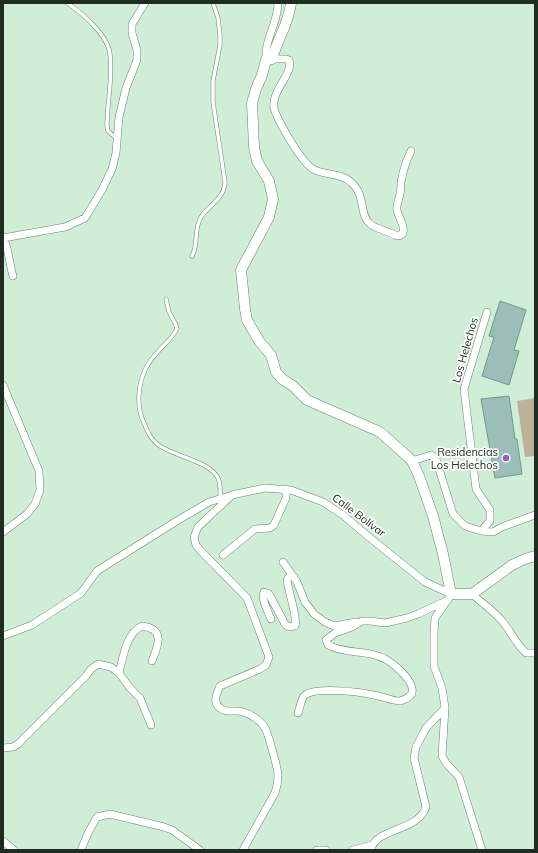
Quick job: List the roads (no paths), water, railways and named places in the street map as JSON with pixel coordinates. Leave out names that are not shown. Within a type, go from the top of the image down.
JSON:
[{"type":"street","points":[[14,276],[3,237],[65,228],[85,218],[112,170],[118,140],[119,117],[126,88],[137,60],[137,50],[132,33],[132,24],[145,3]]},
{"type":"street","points":[[269,59],[265,52],[276,18],[278,3]]},
{"type":"street","points":[[291,3],[290,12],[285,27],[262,75],[252,103],[254,147],[257,161],[272,190],[273,198],[269,217],[241,270],[244,308],[247,320],[259,341],[270,355],[276,372],[282,379],[293,386],[307,400],[380,432],[407,456],[412,462],[419,476],[431,510],[443,554],[449,597],[435,618],[434,633],[434,666],[442,688],[445,708],[442,756],[446,763],[459,777],[482,850]]},
{"type":"street","points":[[269,59],[289,60],[290,64],[285,77],[276,92],[274,109],[287,135],[305,163],[313,169],[348,179],[359,191],[365,216],[370,224],[397,236],[403,234],[404,230],[397,210],[397,204],[400,195],[403,170],[411,151]]},
{"type":"street","name":"Los Helechos","points":[[481,531],[490,521],[490,510],[476,489],[464,389],[487,312]]},
{"type":"street","points":[[3,385],[39,471],[40,490],[35,504],[27,514],[3,532]]},
{"type":"street","points":[[412,462],[431,455],[436,459],[453,514],[465,526],[481,531],[493,532],[502,527],[535,515]]},
{"type":"street","name":"Calle Bolívar","points":[[3,636],[32,625],[80,592],[97,571],[104,566],[209,502],[232,495],[265,488],[291,490],[308,495],[322,502],[343,515],[425,582],[449,597],[472,594]]},
{"type":"street","points":[[223,555],[255,528],[270,528],[274,526],[286,498],[286,490]]},
{"type":"street","points":[[232,495],[198,528],[194,537],[196,545],[200,550],[247,598],[269,657],[266,665],[260,669],[220,686],[216,696],[216,704],[221,709],[231,712],[243,711],[259,720],[266,728],[278,774],[278,783],[275,793],[243,850]]},
{"type":"street","points":[[535,556],[525,558],[512,565],[472,594],[490,608],[504,623],[518,646],[526,653],[535,653]]},
{"type":"street","points":[[283,562],[297,582],[305,602],[314,614],[334,626],[362,621],[385,623],[407,618],[449,597]]},
{"type":"street","points":[[271,619],[263,599],[262,594],[264,592],[269,594],[285,624],[288,627],[295,626],[296,622],[287,580],[289,577],[294,577]]},
{"type":"street","points":[[298,713],[303,698],[308,693],[336,691],[372,694],[400,701],[409,697],[412,693],[413,687],[411,682],[393,664],[380,656],[370,653],[335,649],[328,645],[326,640],[329,637],[362,621]]},
{"type":"street","points":[[119,673],[130,638],[137,628],[142,626],[152,628],[158,635],[159,644],[152,661]]},
{"type":"street","points":[[3,748],[13,747],[18,744],[86,676],[91,669],[98,664],[111,667],[119,673],[130,688],[140,698],[151,725]]},
{"type":"street","points":[[353,850],[371,848],[376,839],[412,823],[424,813],[426,807],[414,758],[416,747],[426,728],[445,708]]},
{"type":"street","points":[[81,850],[97,817],[110,814],[172,830],[200,850]]},
{"type":"street","points":[[3,841],[14,850]]},
{"type":"street","points":[[317,850],[326,850]]},
{"type":"lane","points":[[67,3],[83,15],[96,29],[110,53],[107,126],[108,131],[118,140]]},
{"type":"lane","points":[[192,256],[195,250],[195,235],[200,220],[209,207],[220,198],[225,188],[224,169],[213,102],[213,81],[220,45],[220,36],[218,18],[213,3]]},
{"type":"lane","points":[[166,300],[169,312],[177,329],[150,359],[144,372],[139,398],[141,417],[150,435],[157,443],[176,454],[205,466],[212,471],[217,477],[219,484],[220,499]]},
{"type":"place","name":"Residencias Los Helechos","points":[[506,458]]}]
